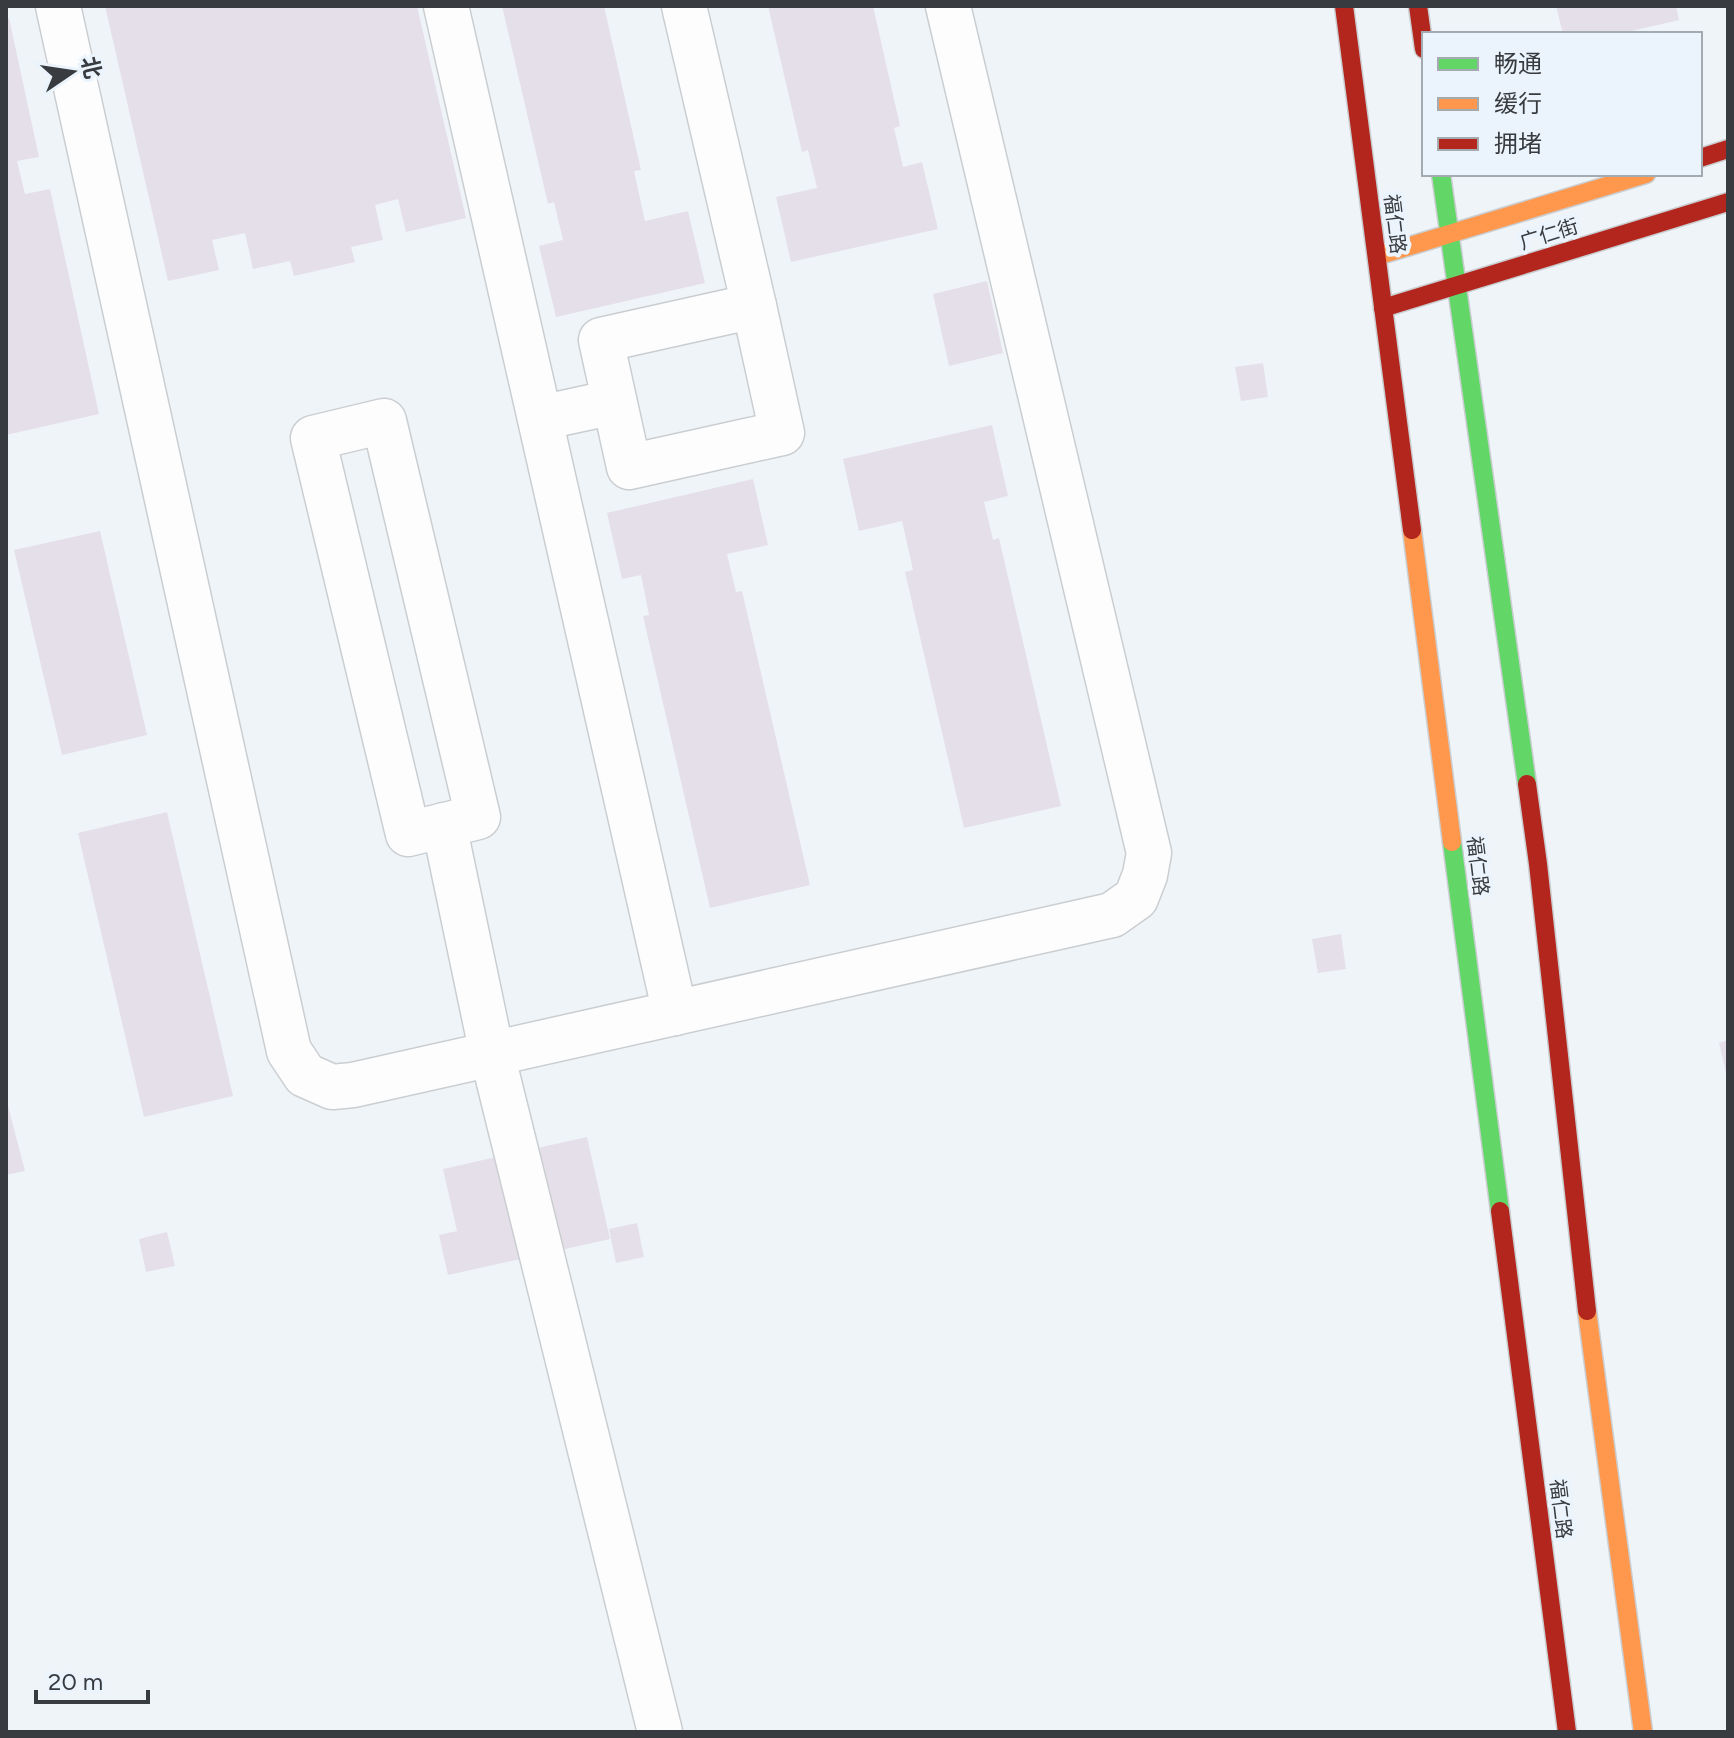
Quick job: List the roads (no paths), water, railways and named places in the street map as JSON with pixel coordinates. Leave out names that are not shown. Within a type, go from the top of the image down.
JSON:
[{"type":"main road","name":"福仁路","points":[[1344,6],[1567,1732]]},
{"type":"main road","points":[[1418,6],[1422,35]]},
{"type":"main road","points":[[1702,157],[1728,149]]},
{"type":"main road","points":[[1441,176],[1538,864],[1590,1339],[1643,1732]]},
{"type":"main road","name":"广仁街","points":[[1377,256],[1639,176]]},
{"type":"main road","name":"广仁街","points":[[1383,308],[1728,202]]},
{"type":"street","points":[[58,6],[289,1051],[305,1075],[332,1087],[353,1085],[1112,915],[1136,898],[1149,853],[948,6]]},
{"type":"street","points":[[446,6],[675,1013]]},
{"type":"street","points":[[684,6],[754,306],[782,433],[629,467],[601,340],[754,306]]},
{"type":"street","points":[[540,418],[614,402]]},
{"type":"street","points":[[384,421],[478,817],[444,825],[408,834],[313,438],[384,421]]},
{"type":"street","points":[[444,825],[492,1054],[660,1732]]}]
